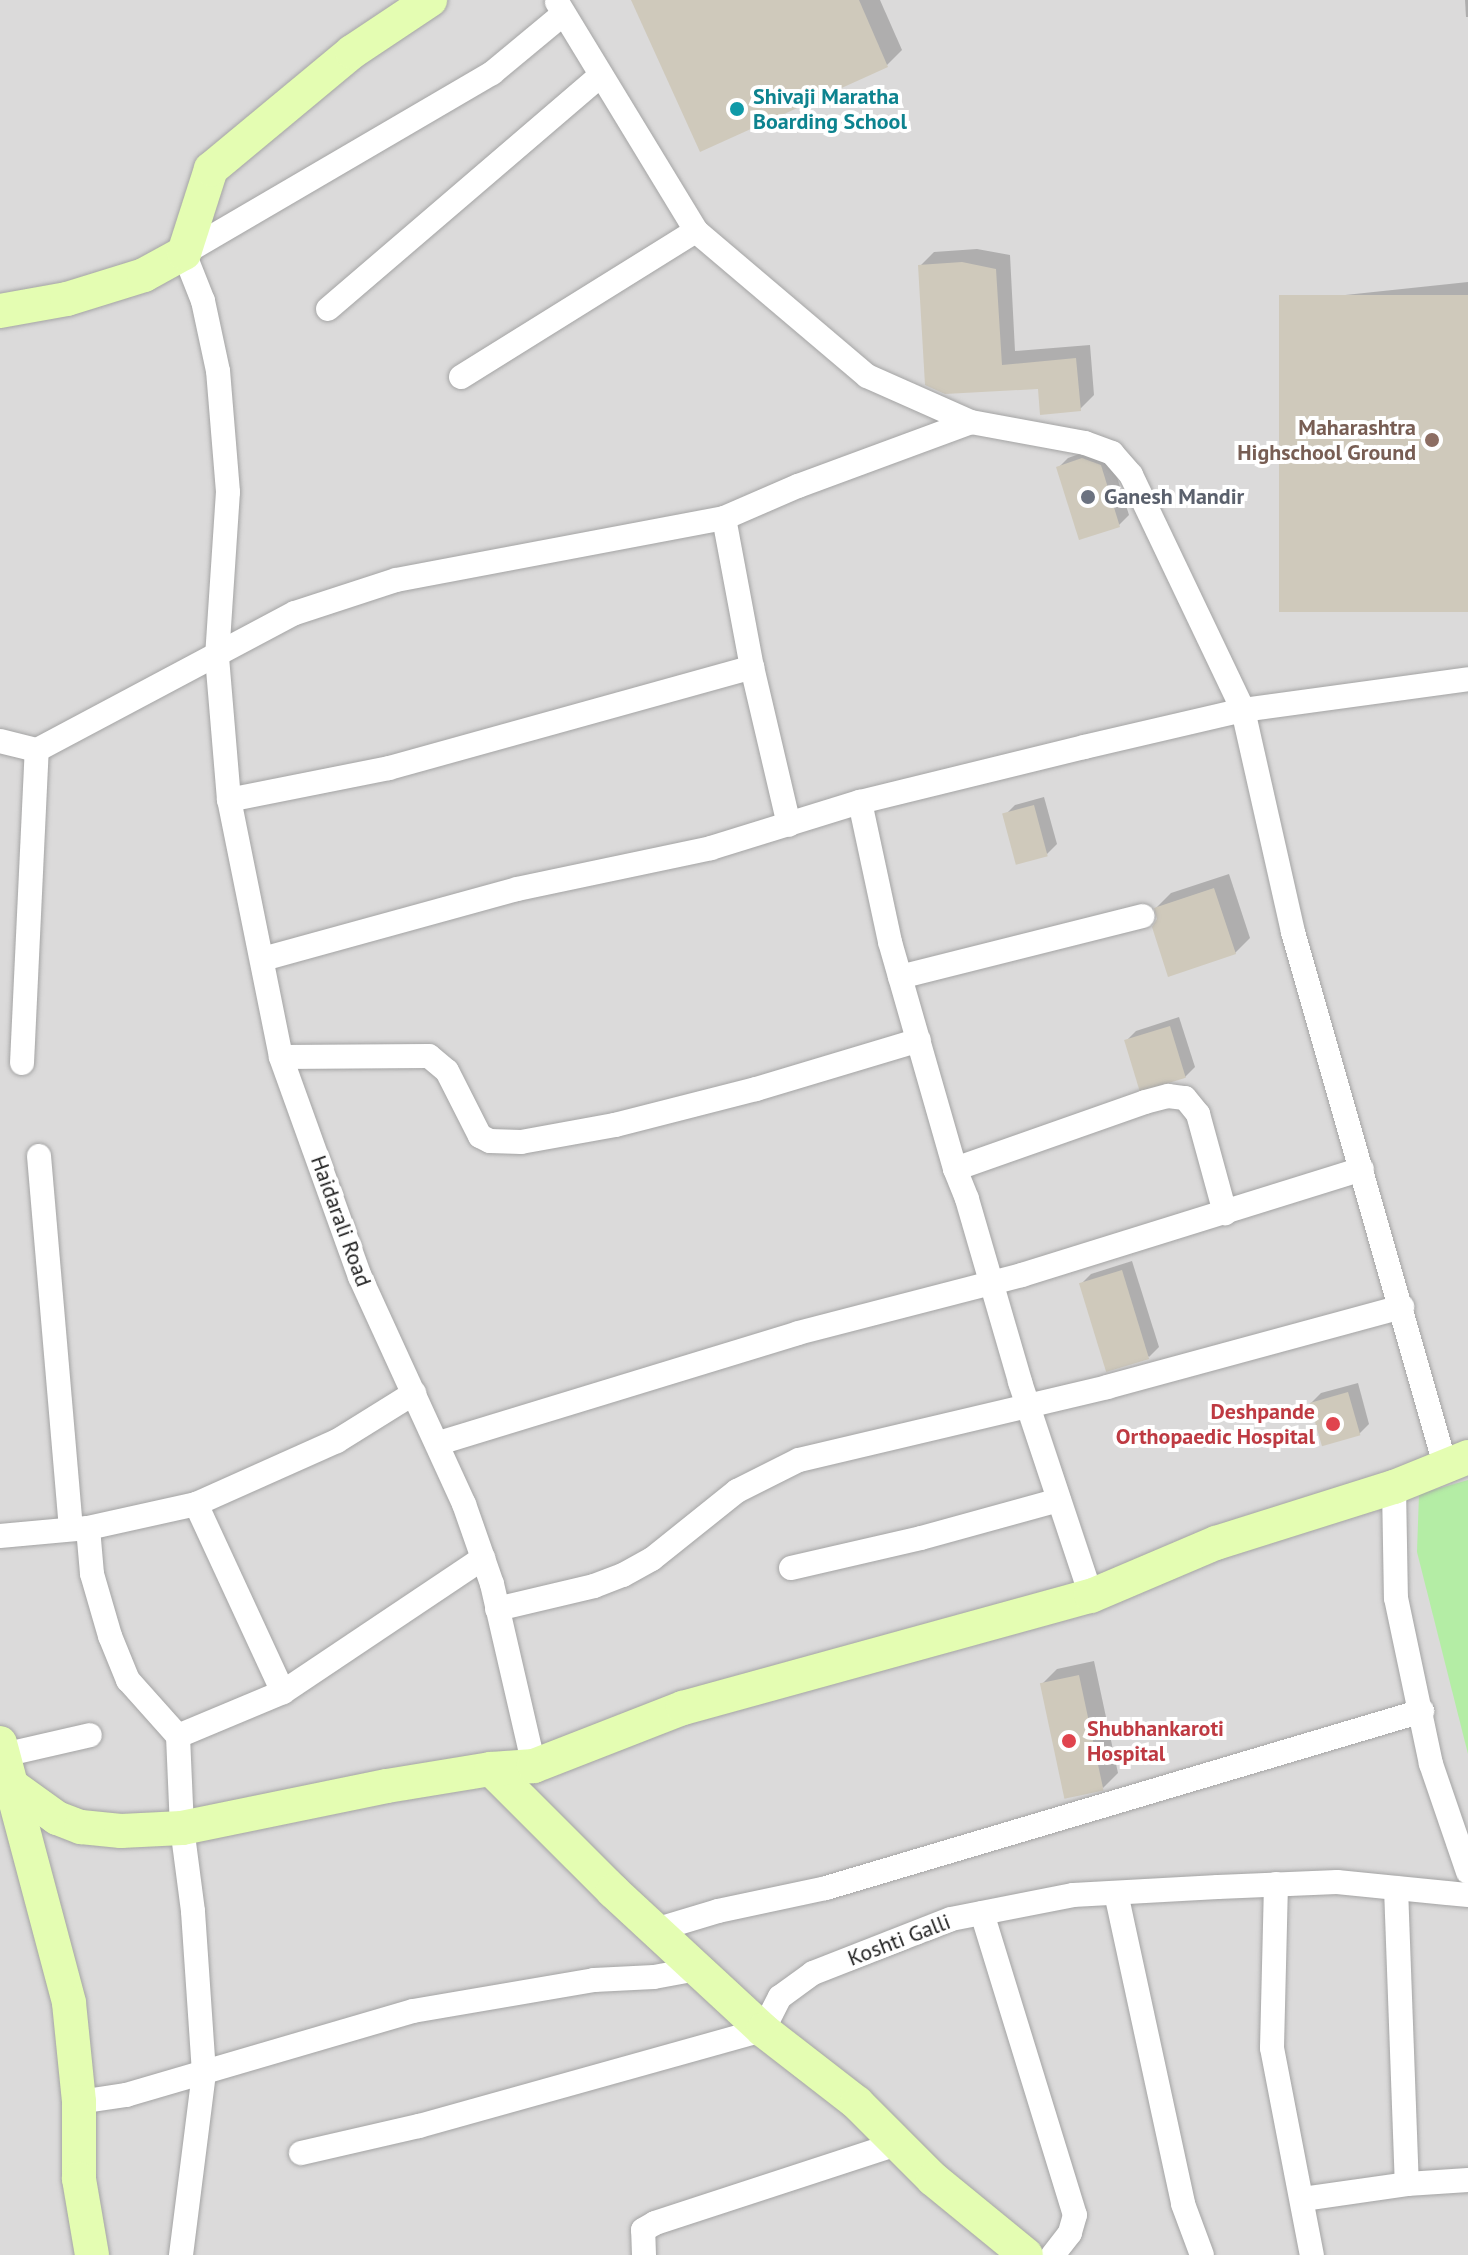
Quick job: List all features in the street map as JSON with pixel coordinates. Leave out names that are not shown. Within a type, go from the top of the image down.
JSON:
[{"type":"street","points":[[184,253],[211,169],[352,52],[430,0]]},
{"type":"street","points":[[0,311],[67,299],[144,275],[492,73],[559,8],[696,231],[867,376],[971,422],[1085,443],[1112,453],[1131,475],[1243,710],[1293,932],[1402,1307],[1457,1461],[1394,1487],[1216,1543],[1091,1596],[683,1708],[534,1766],[491,1769],[272,1807],[182,1828],[121,1831],[81,1827],[57,1818],[4,1768]]},
{"type":"street","points":[[328,309],[600,76]]},
{"type":"street","points":[[461,377],[696,231]]},
{"type":"street","name":"Haidarali Road","points":[[184,253],[203,301],[218,371],[228,492],[217,657],[229,800],[281,1057],[360,1277],[439,1443],[483,1558],[534,1766]]},
{"type":"street","points":[[0,741],[37,750],[295,613],[396,580],[724,518],[798,486],[971,422]]},
{"type":"street","points":[[724,518],[752,667],[789,825]]},
{"type":"street","points":[[229,800],[389,768],[752,667]]},
{"type":"street","points":[[263,959],[517,889],[711,848],[860,802],[1243,710],[1468,679]]},
{"type":"street","points":[[22,1063],[37,750]]},
{"type":"street","points":[[860,802],[900,977],[955,1169],[967,1199],[1027,1405],[1091,1596]]},
{"type":"street","points":[[900,977],[1142,916]]},
{"type":"street","points":[[281,1057],[429,1056],[447,1071],[480,1136],[490,1141],[521,1142],[615,1125],[742,1092],[919,1040]]},
{"type":"street","points":[[955,1169],[1145,1102],[1168,1096],[1185,1098],[1198,1114],[1225,1213]]},
{"type":"street","points":[[39,1156],[80,1528],[110,1636],[128,1680],[178,1736],[182,1828],[193,1911],[204,2073],[201,2119],[181,2255]]},
{"type":"street","points":[[439,1443],[783,1337],[990,1283],[1362,1169]]},
{"type":"street","points":[[497,1609],[594,1586],[623,1575],[652,1559],[737,1491],[799,1460],[1107,1387],[1402,1307]]},
{"type":"street","points":[[0,1536],[80,1528],[196,1504],[337,1441],[414,1393]]},
{"type":"street","points":[[1394,1487],[1396,1598],[1431,1764],[1468,1872]]},
{"type":"street","points":[[791,1568],[921,1538],[1059,1500]]},
{"type":"street","points":[[196,1504],[283,1692]]},
{"type":"street","points":[[178,1736],[283,1692],[483,1558]]},
{"type":"street","points":[[655,1930],[826,1888],[1422,1711]]},
{"type":"street","points":[[4,1768],[90,1735]]},
{"type":"street","points":[[4,1768],[69,2003],[79,2102],[79,2179],[92,2255]]},
{"type":"street","points":[[491,1769],[655,1930],[763,2030],[857,2103],[933,2179],[1026,2255]]},
{"type":"street","name":"Koshti Galli","points":[[763,2030],[780,1997],[813,1973],[951,1919],[1073,1895],[1337,1882],[1468,1895]]},
{"type":"street","points":[[1276,1884],[1272,2048],[1312,2255]]},
{"type":"street","points":[[1396,1888],[1407,2184]]},
{"type":"street","points":[[1116,1893],[1183,2204],[1202,2255]]},
{"type":"street","points":[[982,1913],[1075,2215],[1070,2233],[1053,2255]]},
{"type":"street","points":[[79,2102],[126,2095],[413,2011],[594,1980],[654,1977],[697,1969]]},
{"type":"street","points":[[301,2153],[419,2126],[649,2065],[763,2030]]},
{"type":"street","points":[[644,2255],[643,2230],[655,2223],[897,2144]]},
{"type":"street","points":[[1303,2199],[1407,2184],[1468,2180]]},
{"type":"shaded area","points":[[0,0],[1468,0],[1468,2255],[0,2255]]},
{"type":"green space","points":[[1468,1480],[1468,1754],[1417,1552],[1419,1494]]},
{"type":"building","name":"Shivaji Maratha Boarding School","points":[[631,0],[859,0],[888,67],[700,152]]},
{"type":"building","points":[[962,262],[996,269],[1002,365],[1076,358],[1081,411],[1040,415],[1038,389],[945,394],[925,385],[918,265]]},
{"type":"building","points":[[1279,295],[1468,295],[1468,612],[1279,612]]},
{"type":"building","name":"Ganesh Mandir","points":[[1082,458],[1101,465],[1120,527],[1079,540],[1056,467]]},
{"type":"building","points":[[1034,805],[1048,856],[1016,865],[1002,814]]},
{"type":"building","points":[[1214,888],[1236,954],[1168,977],[1152,927],[1157,919],[1154,908]]},
{"type":"building","points":[[1170,1026],[1186,1078],[1140,1092],[1124,1040]]},
{"type":"building","points":[[1122,1270],[1149,1359],[1106,1372],[1079,1283]]},
{"type":"building","points":[[1348,1392],[1360,1435],[1322,1446],[1310,1403]]},
{"type":"building","points":[[1079,1675],[1104,1790],[1064,1799],[1040,1683]]},
{"type":"place","name":"Shivaji Maratha Boarding School","points":[[737,109]]},
{"type":"place","name":"Maharashtra Highschool Ground","points":[[1432,440]]},
{"type":"place","name":"Ganesh Mandir","points":[[1088,497]]},
{"type":"place","name":"Deshpande Orthopaedic Hospital","points":[[1333,1424]]},
{"type":"place","name":"Shubhankaroti Hospital","points":[[1069,1741]]}]
